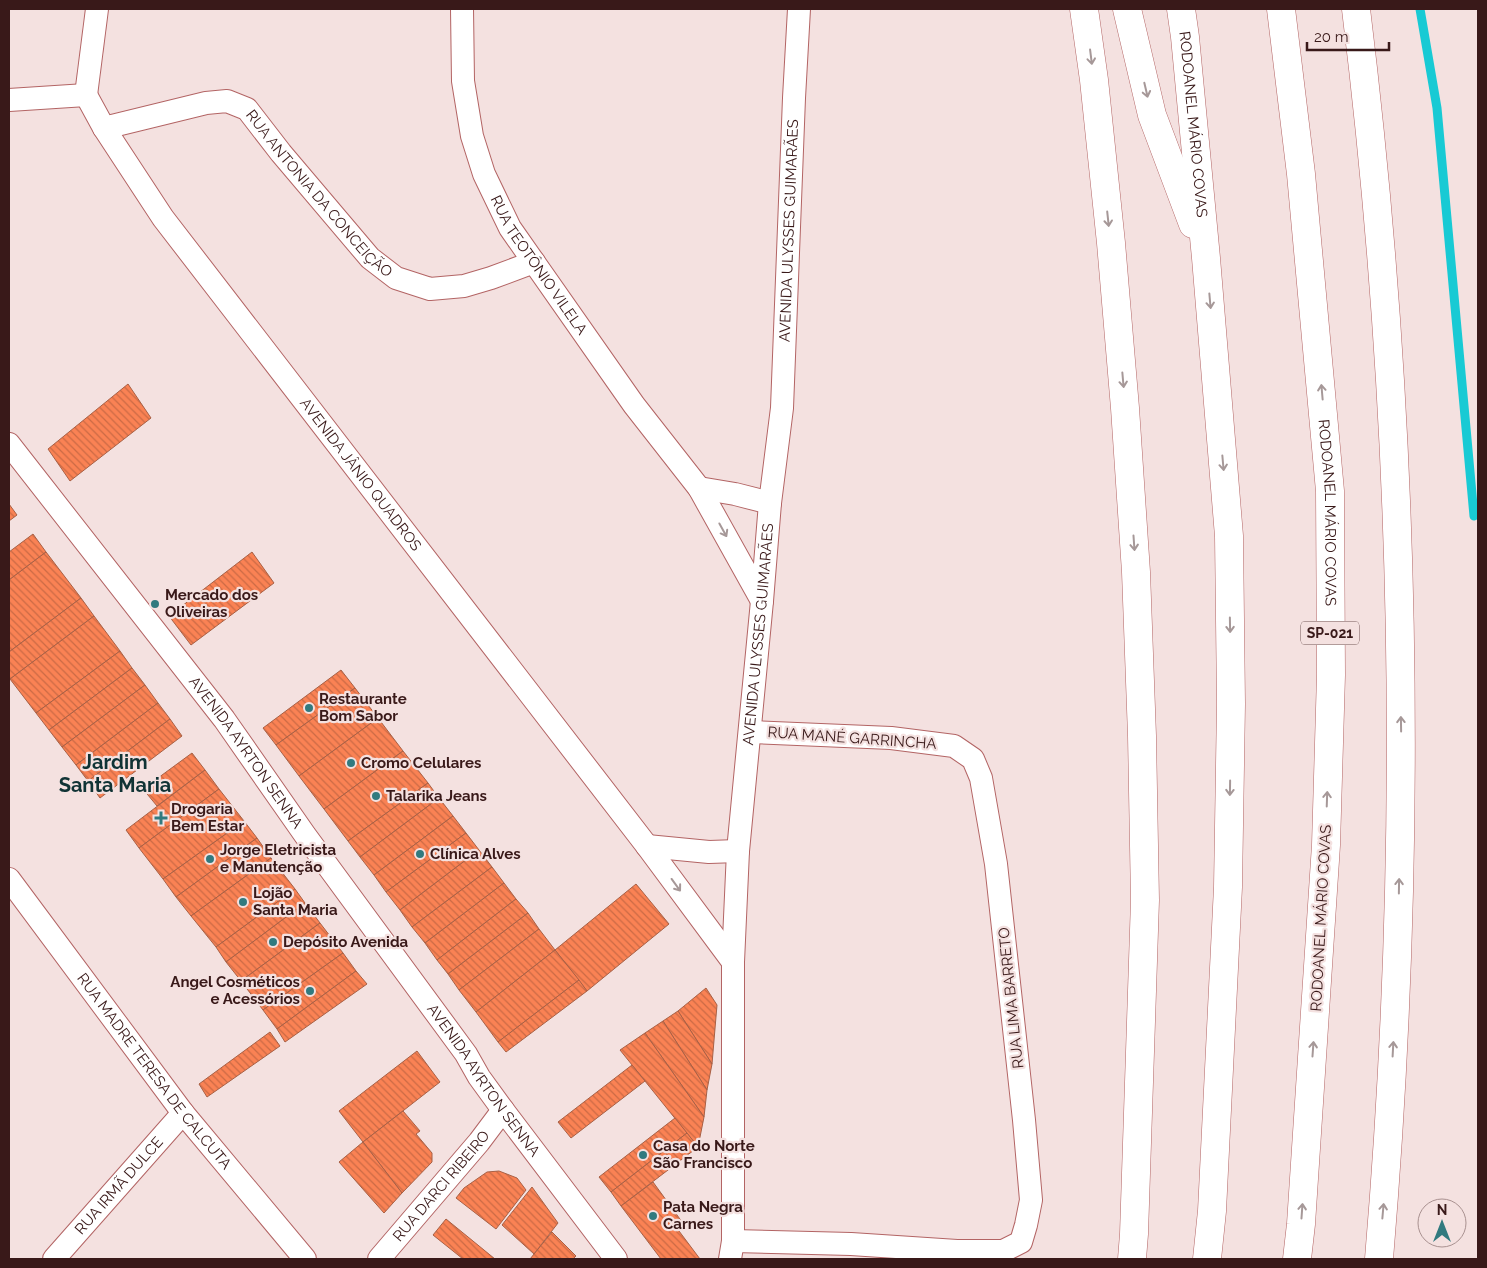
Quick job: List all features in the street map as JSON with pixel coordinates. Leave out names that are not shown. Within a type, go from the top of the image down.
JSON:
[{"type":"main road","points":[[1084,9],[1094,80],[1125,398],[1136,572],[1142,726],[1145,900],[1132,1259]]},
{"type":"main road","points":[[1127,9],[1152,115],[1206,258]]},
{"type":"main road","name":"RODOANEL MÁRIO COVAS","points":[[1181,9],[1206,258],[1229,536],[1231,704],[1228,887],[1208,1259]]},
{"type":"main road","name":"RODOANEL MÁRIO COVAS","points":[[1281,9],[1301,174],[1330,491],[1331,675],[1326,845],[1301,1224],[1297,1259]]},
{"type":"main road","points":[[1356,9],[1376,196],[1388,342],[1400,615],[1401,761],[1398,927],[1386,1181],[1379,1259]]},
{"type":"street","points":[[9,100],[86,95],[97,9]]},
{"type":"street","name":"RUA TEOTÔNIO VILELA","points":[[462,9],[463,81],[472,136],[484,174],[510,228],[634,405],[699,488],[762,601]]},
{"type":"street","name":"AVENIDA ULYSSES GUIMARÃES","points":[[732,1250],[732,962],[738,851],[770,503],[782,408],[799,9]]},
{"type":"street","name":"AVENIDA JÂNIO QUADROS","points":[[86,95],[104,128],[163,218],[648,846],[732,962]]},
{"type":"street","name":"RUA ANTONIA DA CONCEIÇÃO","points":[[104,128],[206,103],[227,101],[247,109],[281,154],[370,258],[396,278],[430,289],[464,286],[534,262]]},
{"type":"street","name":"AVENIDA AYRTON SENNA","points":[[9,444],[224,719],[310,843],[466,1054],[479,1077],[616,1259]]},
{"type":"street","points":[[699,488],[770,503]]},
{"type":"street","name":"RUA MANÉ GARRINCHA","points":[[750,732],[891,738],[954,746]]},
{"type":"street","name":"RUA LIMA BARRETO","points":[[732,1250],[852,1244],[957,1251],[1003,1251],[1021,1242],[1031,1200],[996,864],[981,778],[973,759],[954,746]]},
{"type":"street","points":[[648,846],[710,852],[738,851]]},
{"type":"street","name":"RUA MADRE TERESA DE CALCUTA","points":[[9,879],[183,1113],[305,1259]]},
{"type":"street","name":"RUA DARCI RIBEIRO","points":[[379,1259],[480,1142],[503,1110]]},
{"type":"street","name":"RUA IRMÃ DULCE","points":[[54,1259],[183,1113]]},
{"type":"building","points":[[128,384],[151,418],[70,481],[48,449]]},
{"type":"building","points":[[9,504],[17,515],[9,521]]},
{"type":"building","points":[[33,534],[46,552],[9,580],[9,552]]},
{"type":"building","points":[[46,552],[81,598],[9,652],[9,580]]},
{"type":"building","points":[[252,552],[274,583],[191,645],[169,616]]},
{"type":"building","points":[[81,598],[94,616],[10,679],[9,652]]},
{"type":"building","points":[[94,616],[120,651],[36,713],[10,679]]},
{"type":"building","points":[[120,651],[132,668],[49,730],[36,713]]},
{"type":"building","points":[[132,668],[145,685],[62,747],[49,730]]},
{"type":"building","name":"Restaurante Bom Sabor","points":[[341,670],[355,688],[276,745],[263,728]]},
{"type":"building","points":[[145,685],[158,703],[76,765],[62,747]]},
{"type":"building","points":[[355,688],[378,718],[299,776],[276,745]]},
{"type":"building","points":[[158,703],[170,719],[88,781],[76,765]]},
{"type":"building","name":"Cromo Celulares","points":[[378,718],[403,751],[324,809],[299,776]]},
{"type":"building","points":[[170,719],[182,736],[100,798],[88,781]]},
{"type":"building","name":"Talarika Jeans","points":[[403,751],[428,783],[348,841],[324,809]]},
{"type":"building","points":[[192,753],[205,770],[157,806],[143,789]]},
{"type":"building","name":"Drogaria Bem Estar","points":[[205,770],[219,789],[139,848],[126,830]]},
{"type":"building","points":[[428,783],[439,798],[360,857],[348,841]]},
{"type":"building","points":[[219,789],[244,821],[163,879],[139,848]]},
{"type":"building","points":[[439,798],[453,816],[374,875],[360,857]]},
{"type":"building","name":"Clínica Alves","points":[[453,816],[466,833],[386,892],[374,875]]},
{"type":"building","name":"Jorge Eletricista e Manutenção","points":[[244,821],[257,838],[176,897],[163,879]]},
{"type":"building","points":[[466,833],[479,850],[400,910],[386,892]]},
{"type":"building","points":[[257,838],[271,858],[191,916],[176,897]]},
{"type":"building","points":[[479,850],[492,867],[412,927],[400,910]]},
{"type":"building","name":"Lojão Santa Maria","points":[[271,858],[295,889],[216,947],[191,916]]},
{"type":"building","points":[[492,867],[504,883],[425,943],[412,927]]},
{"type":"building","points":[[504,883],[516,899],[437,960],[425,943]]},
{"type":"building","points":[[636,884],[669,924],[587,991],[555,950]]},
{"type":"building","points":[[295,889],[305,903],[226,962],[216,947]]},
{"type":"building","points":[[516,899],[528,913],[448,974],[437,960]]},
{"type":"building","name":"Depósito Avenida","points":[[305,903],[320,923],[241,981],[226,962]]},
{"type":"building","points":[[528,913],[539,929],[459,990],[448,974]]},
{"type":"building","points":[[320,923],[343,953],[263,1010],[241,981]]},
{"type":"building","points":[[539,929],[555,950],[476,1012],[459,990]]},
{"type":"building","points":[[555,950],[579,980],[498,1042],[476,1012]]},
{"type":"building","name":"Angel Cosméticos e Acessórios","points":[[343,953],[356,971],[277,1029],[263,1010]]},
{"type":"building","points":[[356,971],[367,984],[285,1042],[277,1029]]},
{"type":"building","points":[[579,980],[587,991],[506,1052],[498,1042]]},
{"type":"building","points":[[706,988],[717,1005],[712,1064],[678,1011]]},
{"type":"building","points":[[678,1011],[712,1064],[707,1090],[663,1021]]},
{"type":"building","points":[[663,1021],[707,1090],[704,1117],[645,1033]]},
{"type":"building","points":[[270,1032],[280,1046],[207,1097],[199,1084]]},
{"type":"building","points":[[645,1033],[704,1117],[698,1147],[620,1050]]},
{"type":"building","points":[[417,1051],[440,1082],[363,1142],[339,1111]]},
{"type":"building","points":[[632,1065],[645,1081],[571,1138],[558,1122]]},
{"type":"building","points":[[403,1111],[420,1131],[416,1134],[432,1153],[432,1162],[402,1193],[363,1142]]},
{"type":"building","name":"Casa do Norte São Francisco","points":[[675,1118],[687,1133],[611,1192],[599,1177]]},
{"type":"building","points":[[687,1133],[698,1147],[621,1206],[611,1192]]},
{"type":"building","points":[[363,1142],[402,1193],[384,1213],[339,1162]]},
{"type":"building","points":[[499,1171],[517,1178],[526,1190],[496,1229],[456,1198],[464,1188],[487,1172]]},
{"type":"building","name":"Pata Negra Carnes","points":[[653,1182],[685,1226],[679,1231],[700,1259],[661,1259],[621,1206]]},
{"type":"building","points":[[532,1187],[558,1223],[534,1254],[502,1225]]},
{"type":"building","points":[[446,1219],[495,1259],[463,1259],[433,1235]]},
{"type":"building","points":[[552,1232],[576,1256],[573,1259],[530,1259]]},
{"type":"waterway","points":[[1420,9],[1437,108],[1474,516]]},
{"type":"place","name":"Mercado dos Oliveiras","points":[[155,604]]},
{"type":"place","name":"Restaurante Bom Sabor","points":[[309,708]]},
{"type":"place","name":"Cromo Celulares","points":[[351,763]]},
{"type":"place","name":"Talarika Jeans","points":[[376,796]]},
{"type":"place","name":"Drogaria Bem Estar","points":[[161,818]]},
{"type":"place","name":"Clínica Alves","points":[[420,854]]},
{"type":"place","name":"Jorge Eletricista e Manutenção","points":[[210,859]]},
{"type":"place","name":"Lojão Santa Maria","points":[[243,902]]},
{"type":"place","name":"Depósito Avenida","points":[[273,942]]},
{"type":"place","name":"Angel Cosméticos e Acessórios","points":[[310,991]]},
{"type":"place","name":"Casa do Norte São Francisco","points":[[643,1155]]},
{"type":"place","name":"Pata Negra Carnes","points":[[653,1216]]},
{"type":"district","name":"Jardim Santa Maria","points":[[115,774]]}]
